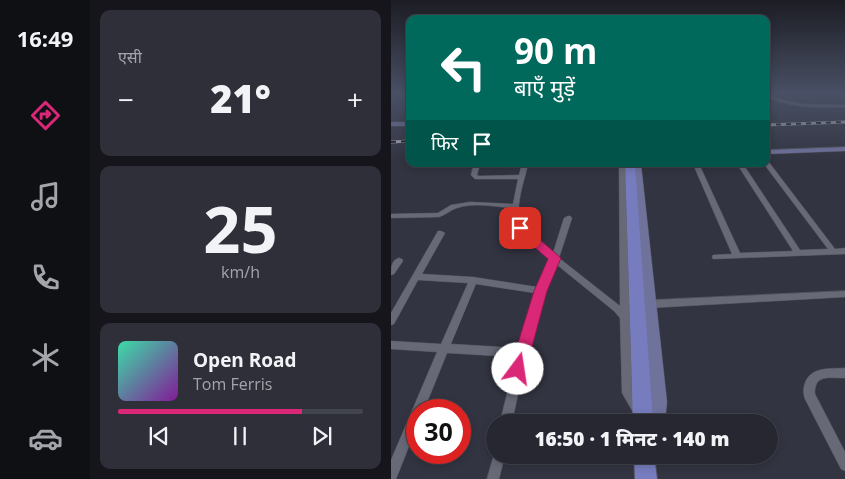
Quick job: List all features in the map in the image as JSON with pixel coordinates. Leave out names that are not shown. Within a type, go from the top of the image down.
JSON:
[{"type":"main road","points":[[631,167],[647,414]]},
{"type":"main road","points":[[645,464],[646,479]]},
{"type":"street","points":[[391,124],[406,124]]},
{"type":"street","points":[[770,152],[845,149]]},
{"type":"street","points":[[476,167],[474,174],[477,178],[522,177]]},
{"type":"street","points":[[524,167],[515,206],[516,222],[520,228],[617,308],[625,317]]},
{"type":"street","points":[[622,167],[627,393],[642,414]]},
{"type":"street","points":[[637,167],[659,402],[651,414]]},
{"type":"street","points":[[697,167],[737,256]]},
{"type":"street","points":[[742,167],[798,253]]},
{"type":"street","points":[[770,167],[833,251]]},
{"type":"street","points":[[391,216],[439,214],[455,206],[465,204],[515,206]]},
{"type":"street","points":[[508,414],[522,353],[540,291],[555,258],[568,218]]},
{"type":"street","points":[[391,320],[441,233]]},
{"type":"street","points":[[717,257],[845,251]]},
{"type":"street","points":[[391,272],[399,261]]},
{"type":"street","points":[[416,277],[473,280],[540,291]]},
{"type":"street","points":[[423,399],[473,280]]},
{"type":"street","points":[[650,304],[845,294]]},
{"type":"street","points":[[391,345],[522,353]]},
{"type":"street","points":[[845,373],[818,374],[811,378],[807,384],[809,395],[845,465]]},
{"type":"street","points":[[391,475],[406,439]]},
{"type":"street","points":[[493,479],[497,464]]},
{"type":"railway","points":[[770,125],[845,122]]},
{"type":"railway","points":[[391,142],[406,141]]},
{"type":"route","points":[[518,369],[540,291],[555,258],[524,234],[520,228]]}]
